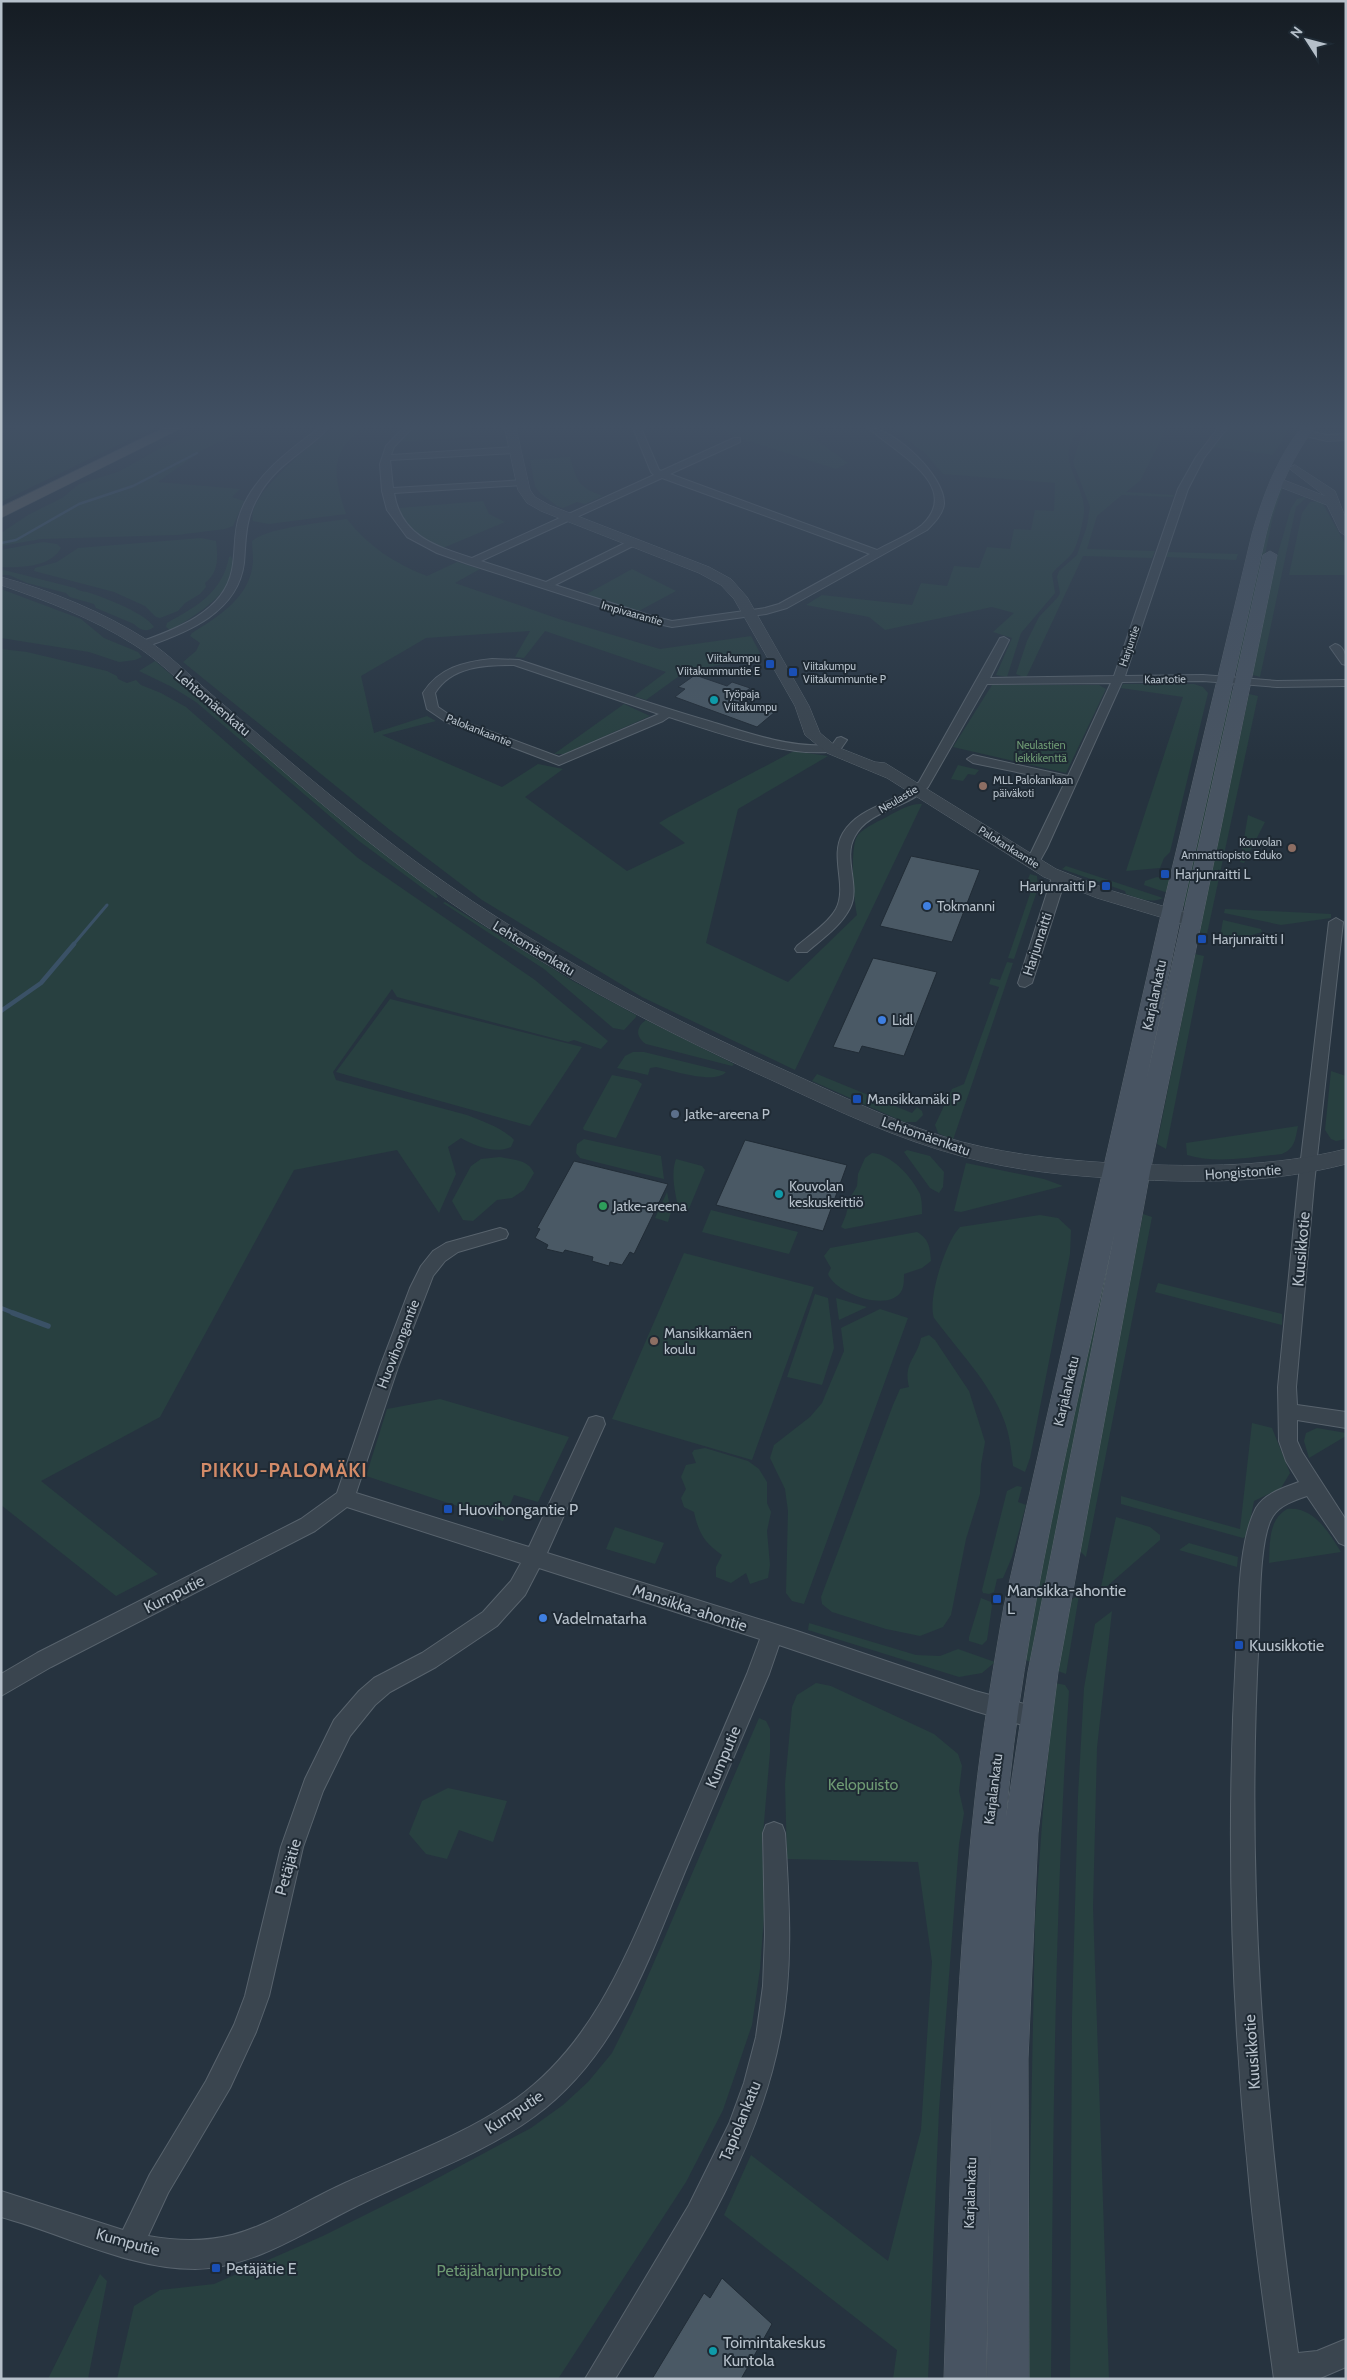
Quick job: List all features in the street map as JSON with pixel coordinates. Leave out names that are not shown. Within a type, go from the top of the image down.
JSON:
[{"type":"main road","name":"Karjalankatu","points":[[1008,2379],[1011,2049],[1021,1833],[1036,1718],[1171,915],[1258,539]]},
{"type":"main road","name":"Karjalankatu","points":[[965,2379],[974,2030],[988,1826],[1002,1708],[1019,1606],[1127,1172],[1192,921],[1274,539]]},
{"type":"street","points":[[144,644],[176,632],[199,619],[226,594],[237,574],[240,539]]},
{"type":"street","name":"Impivaarantie","points":[[417,539],[432,548],[471,562],[659,622],[679,623],[749,613]]},
{"type":"street","points":[[471,562],[523,539]]},
{"type":"street","points":[[626,539],[720,578],[737,593],[802,706],[814,735]]},
{"type":"street","points":[[839,539],[880,554]]},
{"type":"street","points":[[749,613],[774,609],[795,601],[905,539]]},
{"type":"street","name":"Harjuntie","points":[[1032,862],[1041,848],[1118,680],[1166,539]]},
{"type":"street","points":[[546,586],[634,542]]},
{"type":"street","name":"Lehtomäenkatu","points":[[1,581],[80,610],[144,644],[384,847],[492,923],[600,987],[749,1062],[922,1137],[1009,1160],[1091,1171],[1127,1172]]},
{"type":"street","name":"Neulastie","points":[[802,949],[838,915],[845,902],[844,856],[845,844],[849,834],[864,820],[918,790],[926,781],[983,682],[1004,640]]},
{"type":"street","points":[[1335,647],[1346,662]]},
{"type":"street","name":"Palokankaantie","points":[[667,713],[659,719],[559,761],[450,720],[433,709],[429,693],[438,680],[460,668],[491,662],[515,662],[667,713],[774,741],[810,749],[837,742],[1059,877],[1192,921]]},
{"type":"street","name":"Kaartotie","points":[[983,682],[1225,679],[1277,684],[1346,682]]},
{"type":"street","points":[[802,706],[837,742]]},
{"type":"street","points":[[774,741],[814,735],[837,742]]},
{"type":"street","points":[[973,759],[1071,780]]},
{"type":"street","name":"Harjunraitti","points":[[1025,983],[1059,877]]},
{"type":"street","name":"Kuusikkotie","points":[[1287,2373],[1259,2153],[1252,2063],[1242,1856],[1244,1718],[1251,1604],[1260,1523],[1264,1513],[1273,1502],[1311,1486],[1293,1455],[1288,1441],[1287,1411],[1289,1367],[1309,1165],[1336,922]]},
{"type":"street","name":"Hongistontie","points":[[1127,1172],[1224,1174],[1309,1165],[1346,1156]]},
{"type":"street","name":"Huovihongantie","points":[[345,1498],[393,1354],[421,1282],[430,1267],[450,1248],[500,1234]]},
{"type":"street","points":[[1287,1411],[1346,1420]]},
{"type":"street","name":"Petäjätie","points":[[131,2244],[150,2196],[215,2090],[249,2020],[257,1996],[292,1846],[313,1787],[342,1728],[361,1704],[382,1685],[429,1660],[495,1616],[518,1588],[535,1557],[596,1424]]},
{"type":"street","points":[[1311,1486],[1346,1537]]},
{"type":"street","name":"Mansikka-ahontie","points":[[345,1498],[1036,1718]]},
{"type":"street","name":"Kumputie","points":[[1,1686],[44,1660],[308,1525],[345,1498]]},
{"type":"street","name":"Kumputie","points":[[1,2204],[131,2244],[167,2252],[193,2255],[219,2254],[249,2244],[477,2136],[515,2114],[548,2089],[576,2060],[597,2034],[625,1986],[758,1674],[772,1634]]},
{"type":"street","name":"Tapiolankatu","points":[[599,2379],[675,2255],[712,2188],[739,2130],[753,2093],[768,2038],[776,1981],[774,1833]]},
{"type":"street","points":[[1287,2373],[1317,2365],[1346,2353]]},
{"type":"green space","points":[[1,539],[41,539],[1,546]]},
{"type":"green space","points":[[206,539],[216,541],[217,559],[213,574],[205,583],[206,587],[200,594],[185,603],[178,611],[160,618],[156,617],[145,606],[114,592],[34,571],[35,568],[57,562],[78,548]]},
{"type":"green space","points":[[255,539],[365,539],[393,560],[427,576],[457,562],[480,569],[455,583],[559,619],[660,649],[751,636],[762,657],[686,671],[646,700],[634,696],[666,672],[545,631],[524,658],[515,657],[530,631],[426,638],[361,676],[374,733],[427,716],[436,721],[382,735],[502,787],[538,764],[563,769],[525,797],[627,871],[685,843],[659,823],[669,817],[794,751],[828,756],[738,809],[706,943],[788,982],[857,915],[853,861],[855,841],[858,835],[869,826],[901,809],[922,804],[795,1070],[642,997],[482,900],[390,830],[183,662],[196,651],[200,643],[190,636],[192,633],[213,620],[232,604],[246,585],[251,574],[253,561],[252,541]]},
{"type":"green space","points":[[426,539],[464,539],[443,548]]},
{"type":"green space","points":[[1012,539],[1078,539],[1073,552],[1052,574],[1055,593],[1021,633],[1007,677],[996,675],[1012,638],[993,632],[1014,613],[992,607],[885,630],[869,617],[806,605],[822,595],[912,605],[921,583],[947,586],[954,566],[979,568],[987,547],[1010,549]]},
{"type":"green space","points":[[1082,539],[1090,539],[1087,549],[1155,551],[1152,558],[1083,556],[1026,678],[1016,674],[1027,641],[1039,617],[1060,593],[1057,577],[1059,571],[1077,555]]},
{"type":"green space","points":[[1264,539],[1268,539],[1241,671],[1234,670]]},
{"type":"green space","points":[[1282,539],[1289,539],[1260,677],[1250,674]]},
{"type":"green space","points":[[1297,539],[1343,539],[1346,545],[1346,575],[1289,575]]},
{"type":"green space","points":[[43,542],[57,544],[61,548],[43,563],[17,567],[1,567],[1,550]]},
{"type":"green space","points":[[1168,552],[1238,554],[1236,560],[1166,557]]},
{"type":"green space","points":[[231,556],[234,567],[231,579],[224,590],[190,618],[170,630],[166,627],[167,623],[207,597],[221,580]]},
{"type":"green space","points":[[632,569],[676,591],[637,612],[585,595]]},
{"type":"green space","points":[[4,570],[100,596],[135,612],[154,627],[148,630],[141,629],[134,624],[96,608],[94,604],[70,597],[66,593],[27,583],[9,575],[1,575],[1,571]]},
{"type":"green space","points":[[1,589],[81,619],[104,638],[138,652],[142,657],[119,662],[89,652],[1,638]]},
{"type":"green space","points":[[1,649],[27,652],[107,671],[127,683],[136,680],[141,685],[161,693],[186,707],[358,858],[535,980],[608,1041],[601,1049],[574,1040],[568,1042],[397,997],[392,989],[333,1072],[336,1080],[467,1115],[504,1132],[514,1140],[511,1147],[498,1150],[492,1149],[472,1144],[461,1138],[448,1147],[456,1174],[439,1213],[397,1150],[294,1170],[160,1417],[41,1481],[158,1574],[116,1596],[1,1505]]},
{"type":"green space","points":[[155,661],[349,827],[434,891],[438,897],[436,898],[359,841],[196,702],[172,687],[139,671]]},
{"type":"green space","points":[[1123,684],[1194,684],[1203,687],[1208,693],[1170,852],[1164,858],[1160,868],[1126,871],[1183,697],[1121,688]]},
{"type":"green space","name":"Neulastien leikkikenttä","points":[[992,685],[1099,685],[1106,689],[1066,773],[953,747]]},
{"type":"green space","points":[[1229,691],[1236,692],[1186,907],[1182,905]]},
{"type":"green space","points":[[1249,694],[1258,696],[1207,934],[1199,932]]},
{"type":"green space","points":[[624,704],[650,716],[564,754],[554,754]]},
{"type":"green space","points":[[958,765],[979,770],[975,775],[968,774],[963,781],[951,779]]},
{"type":"green space","points":[[1248,815],[1265,822],[1244,863],[1240,862]]},
{"type":"green space","points":[[1066,866],[1163,898],[1144,900],[1126,894],[1125,891],[1062,869]]},
{"type":"green space","points":[[1030,874],[1037,876],[1038,888],[1014,959],[1008,958],[1031,891],[1024,889]]},
{"type":"green space","points":[[1157,877],[1171,880],[1168,893],[1144,885],[1145,881]]},
{"type":"green space","points":[[445,902],[571,980],[636,1015],[636,1017],[624,1030],[613,1028],[544,969],[443,903]]},
{"type":"green space","points":[[1225,909],[1331,914],[1331,918],[1281,925],[1224,913]]},
{"type":"green space","points":[[1223,920],[1261,929],[1262,932],[1221,944],[1219,943]]},
{"type":"green space","points":[[1195,954],[1204,956],[1166,1149],[1157,1144]]},
{"type":"green space","points":[[1007,962],[1013,963],[953,1140],[938,1133],[935,1125],[952,1089],[964,1084],[999,987],[989,984],[991,978],[1000,980]]},
{"type":"green space","points":[[390,999],[582,1047],[530,1126],[336,1072]]},
{"type":"green space","points":[[646,1020],[734,1064],[732,1066],[646,1044],[640,1038],[638,1032],[640,1026]]},
{"type":"green space","points":[[633,1052],[644,1052],[726,1072],[720,1076],[703,1077],[656,1067],[650,1068],[648,1075],[617,1068],[625,1056]]},
{"type":"green space","points":[[1331,1071],[1346,1076],[1346,1139],[1336,1141],[1331,1139],[1325,1130]]},
{"type":"green space","points":[[817,1074],[912,1113],[917,1107],[922,1111],[923,1115],[916,1122],[904,1122],[812,1081]]},
{"type":"green space","points":[[612,1075],[637,1080],[642,1084],[616,1138],[584,1130],[583,1128]]},
{"type":"green space","points":[[1298,1126],[1292,1146],[1282,1154],[1222,1159],[1198,1158],[1187,1155],[1186,1143]]},
{"type":"green space","points":[[584,1139],[661,1156],[664,1179],[580,1158],[576,1153],[577,1144]]},
{"type":"green space","points":[[907,1150],[930,1156],[944,1172],[943,1187],[939,1193],[930,1188],[904,1152]]},
{"type":"green space","points":[[872,1153],[886,1157],[912,1181],[920,1194],[922,1214],[845,1229],[841,1227],[850,1198],[857,1186],[858,1174],[865,1158]]},
{"type":"green space","points":[[500,1157],[524,1163],[534,1173],[524,1190],[512,1198],[497,1200],[473,1221],[463,1220],[452,1201],[471,1166],[481,1159]]},
{"type":"green space","points":[[676,1159],[702,1166],[705,1170],[688,1211],[679,1212],[674,1179]]},
{"type":"green space","points":[[966,1163],[1044,1179],[1063,1186],[961,1212],[954,1211]]},
{"type":"green space","points":[[667,1192],[671,1212],[668,1222],[655,1218]]},
{"type":"green space","points":[[711,1210],[798,1232],[789,1254],[702,1232]]},
{"type":"green space","points":[[1143,1214],[1152,1217],[1086,1557],[1077,1548]]},
{"type":"green space","points":[[1040,1215],[1058,1218],[1071,1230],[1070,1254],[1030,1458],[1025,1472],[1013,1466],[1006,1426],[991,1393],[934,1318],[933,1298],[944,1257],[949,1244],[960,1227]]},
{"type":"green space","points":[[917,1232],[928,1244],[931,1261],[922,1268],[904,1274],[903,1288],[896,1297],[886,1300],[875,1300],[851,1294],[841,1288],[828,1274],[831,1268],[824,1256],[830,1248]]},
{"type":"green space","points":[[684,1253],[814,1287],[752,1460],[612,1419]]},
{"type":"green space","points":[[1105,1256],[1110,1257],[1034,1663],[1022,1659]]},
{"type":"green space","points":[[1158,1283],[1282,1314],[1282,1325],[1155,1292]]},
{"type":"green space","points":[[815,1294],[828,1298],[834,1348],[822,1385],[787,1377]]},
{"type":"green space","points":[[836,1298],[867,1307],[839,1320]]},
{"type":"green space","points":[[880,1309],[908,1318],[804,1604],[792,1601],[786,1593],[788,1511],[785,1489],[770,1458],[774,1445],[810,1417],[822,1403],[844,1351],[841,1328]]},
{"type":"green space","points":[[929,1335],[935,1340],[969,1391],[985,1442],[981,1465],[980,1494],[966,1539],[951,1615],[943,1627],[920,1636],[886,1629],[832,1612],[822,1604],[821,1597],[893,1405],[900,1389],[909,1387],[909,1366],[921,1338]]},
{"type":"green space","points":[[440,1399],[569,1437],[538,1502],[514,1495],[503,1521],[366,1476],[387,1409]]},
{"type":"green space","points":[[1252,1423],[1272,1428],[1290,1473],[1281,1488],[1254,1501],[1247,1536],[1243,1538],[1121,1504],[1121,1496],[1240,1529]]},
{"type":"green space","points":[[1317,1428],[1346,1433],[1346,1436],[1309,1458],[1304,1441],[1306,1433]]},
{"type":"green space","points":[[705,1448],[748,1461],[759,1469],[767,1482],[767,1503],[771,1512],[767,1531],[770,1565],[768,1578],[750,1584],[746,1573],[731,1583],[716,1577],[716,1567],[722,1555],[703,1537],[694,1512],[684,1507],[681,1498],[686,1489],[681,1477],[686,1465],[696,1463],[692,1453],[694,1450]]},
{"type":"green space","points":[[1017,1486],[1022,1487],[1018,1502],[1026,1505],[1012,1557],[1003,1578],[997,1579],[994,1592],[989,1594],[983,1593],[982,1590],[1007,1491]]},
{"type":"green space","points":[[1287,1509],[1297,1509],[1313,1516],[1326,1529],[1341,1552],[1269,1563],[1273,1526],[1276,1519]]},
{"type":"green space","points":[[1116,1517],[1150,1527],[1160,1535],[1160,1540],[1105,1588],[1101,1587]]},
{"type":"green space","points":[[615,1527],[664,1543],[655,1564],[606,1549]]},
{"type":"green space","points":[[1189,1543],[1238,1557],[1237,1567],[1179,1550]]},
{"type":"green space","points":[[1079,1595],[1066,1674],[1058,1671],[1068,1602]]},
{"type":"green space","points":[[981,1598],[991,1602],[992,1606],[987,1640],[982,1645],[969,1641]]},
{"type":"green space","points":[[1112,1611],[1097,1748],[1093,1907],[1109,2379],[1070,2379],[1072,2016],[1078,1796],[1084,1688],[1095,1624]]},
{"type":"green space","points":[[809,1623],[916,1655],[940,1656],[958,1649],[995,1662],[982,1673],[959,1677],[808,1630]]},
{"type":"green space","name":"Kelopuisto","points":[[816,1683],[831,1686],[934,1734],[958,1754],[962,1766],[959,1791],[964,1813],[959,1844],[939,2109],[928,2379],[893,2379],[897,2350],[724,2215],[751,2155],[888,2261],[921,2130],[932,1962],[918,1862],[787,1859],[785,1784],[792,1707],[797,1695]]},
{"type":"green space","points":[[1055,1683],[1065,1685],[1069,1691],[1057,1949],[1051,2379],[1026,2379],[1035,1921]]},
{"type":"green space","name":"Petäjäharjunpuisto","points":[[759,1718],[766,1721],[770,1729],[770,1752],[762,1846],[765,1903],[760,1969],[752,2025],[723,2110],[686,2182],[558,2379],[117,2379],[134,2306],[160,2290],[214,2284],[325,2235],[421,2187],[531,2128],[563,2105],[588,2082],[612,2053],[633,2011]]},
{"type":"green space","points":[[448,1788],[507,1801],[493,1842],[459,1830],[447,1859],[426,1854],[409,1834],[422,1801]]},
{"type":"green space","points":[[100,2274],[107,2281],[88,2379],[48,2379]]},
{"type":"building","name":"Työpaja Viitakumpu","points":[[695,675],[727,686],[732,682],[750,688],[737,699],[775,712],[757,727],[675,697],[685,689],[678,687]]},
{"type":"building","name":"Tokmanni","points":[[911,856],[980,870],[952,942],[880,926]]},
{"type":"building","name":"Lidl","points":[[873,958],[937,972],[904,1056],[862,1046],[859,1053],[833,1047]]},
{"type":"building","name":"Kouvolan keskuskeittiö","points":[[745,1140],[847,1165],[823,1231],[716,1205]]},
{"type":"building","name":"Jatke-areena","points":[[574,1161],[668,1184],[634,1254],[630,1252],[622,1265],[610,1262],[609,1266],[592,1261],[593,1257],[565,1250],[563,1253],[546,1249],[548,1245],[535,1238],[540,1229],[537,1228]]},
{"type":"building","name":"Toimintakeskus Kuntola","points":[[722,2278],[772,2324],[741,2379],[652,2379],[704,2293],[710,2298]]},
{"type":"waterway","points":[[1,543],[18,539]]},
{"type":"waterway","points":[[73,945],[107,905]]},
{"type":"waterway","points":[[1,1011],[41,983],[74,944]]},
{"type":"waterway","points":[[1,1308],[16,1314]]},
{"type":"waterway","points":[[13,1313],[48,1326]]},
{"type":"place","name":"Viitakumpu Viitakummuntie E","points":[[770,664]]},
{"type":"place","name":"Viitakumpu Viitakummuntie P","points":[[793,672]]},
{"type":"place","name":"Työpaja Viitakumpu","points":[[714,700]]},
{"type":"place","name":"MLL Palokankaan päiväkoti","points":[[983,786]]},
{"type":"place","name":"Kouvolan Ammattiopisto Eduko","points":[[1292,848]]},
{"type":"place","name":"Harjunraitti L","points":[[1165,874]]},
{"type":"place","name":"Harjunraitti P","points":[[1106,886]]},
{"type":"place","name":"Tokmanni","points":[[927,906]]},
{"type":"place","name":"Harjunraitti I","points":[[1202,939]]},
{"type":"place","name":"Lidl","points":[[882,1020]]},
{"type":"place","name":"Mansikkamäki P","points":[[857,1099]]},
{"type":"place","name":"Jatke-areena P","points":[[675,1114]]},
{"type":"place","name":"Kouvolan keskuskeittiö","points":[[779,1194]]},
{"type":"place","name":"Jatke-areena","points":[[603,1206]]},
{"type":"place","name":"Mansikkamäen koulu","points":[[654,1341]]},
{"type":"place","name":"Huovihongantie P","points":[[448,1509]]},
{"type":"place","name":"Mansikka-ahontie L","points":[[997,1599]]},
{"type":"place","name":"Vadelmatarha","points":[[543,1618]]},
{"type":"place","name":"Kuusikkotie","points":[[1239,1645]]},
{"type":"place","name":"Petäjätie E","points":[[216,2268]]},
{"type":"place","name":"Toimintakeskus Kuntola","points":[[713,2351]]},
{"type":"district","name":"PIKKU-PALOMÄKI","points":[[284,1470]]}]
